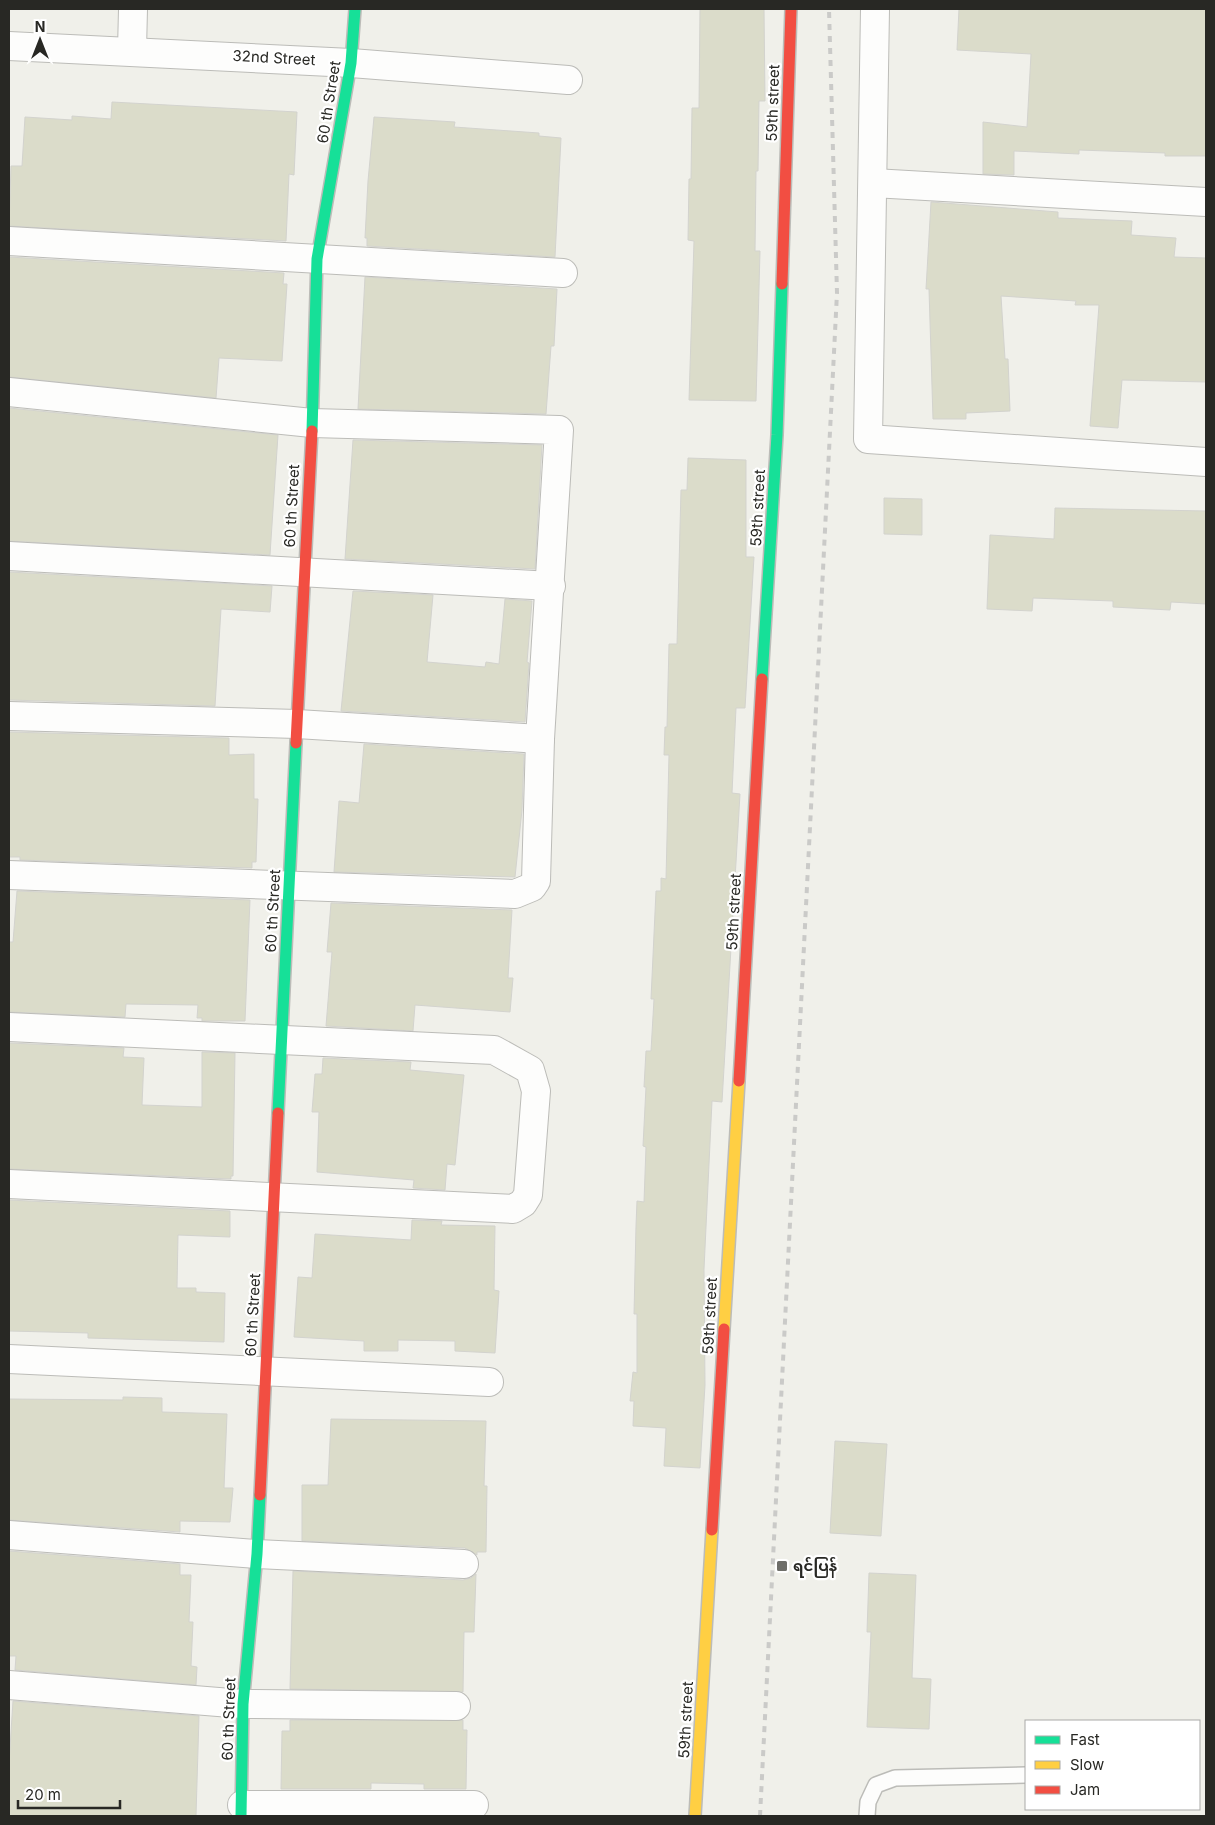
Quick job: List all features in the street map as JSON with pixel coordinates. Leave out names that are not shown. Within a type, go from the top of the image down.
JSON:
[{"type":"street","points":[[132,50],[133,9]]},
{"type":"street","name":"60 th Street","points":[[242,1811],[243,1704],[257,1554],[264,1371],[312,423],[317,259],[351,63],[355,9]]},
{"type":"street","name":"59th street","points":[[696,1816],[777,445],[791,9]]},
{"type":"street","points":[[875,9],[868,439],[1206,462]]},
{"type":"street","name":"32nd Street","points":[[9,46],[132,50],[351,63],[568,80]]},
{"type":"street","points":[[873,182],[1206,202]]},
{"type":"street","points":[[9,241],[563,273]]},
{"type":"street","points":[[9,392],[312,423],[560,430],[540,739],[536,881],[532,887],[515,894],[9,875]]},
{"type":"street","points":[[9,556],[551,586]]},
{"type":"street","points":[[9,716],[297,724],[540,739]]},
{"type":"street","points":[[9,1027],[494,1050],[530,1070],[536,1091],[528,1195],[523,1203],[513,1209],[274,1199],[9,1184]]},
{"type":"street","points":[[9,1359],[489,1382]]},
{"type":"street","points":[[9,1536],[257,1554],[464,1564]]},
{"type":"street","points":[[9,1685],[243,1704],[456,1706]]},
{"type":"street","points":[[242,1811],[474,1805]]},
{"type":"lane","points":[[867,1816],[868,1802],[876,1785],[895,1778],[1025,1775]]},
{"type":"building","points":[[700,9],[764,9],[765,101],[759,101],[758,171],[756,171],[755,251],[760,251],[756,401],[689,400],[694,241],[688,240],[689,179],[691,179],[692,108],[699,108]]},
{"type":"building","points":[[959,9],[1206,9],[1206,156],[1165,156],[1165,153],[1079,150],[1079,154],[1014,151],[1014,175],[983,174],[983,122],[1027,127],[1031,54],[957,50]]},
{"type":"building","points":[[112,102],[297,112],[294,175],[289,174],[286,241],[9,226],[11,166],[22,166],[25,117],[72,120],[72,116],[111,119]]},
{"type":"building","points":[[374,117],[455,122],[454,127],[539,133],[539,136],[561,138],[555,257],[367,246],[367,238],[365,238],[368,181]]},
{"type":"building","points":[[931,202],[1058,212],[1058,218],[1132,221],[1131,235],[1176,238],[1174,257],[1206,258],[1206,382],[1122,380],[1118,428],[1090,426],[1099,305],[1075,305],[1076,301],[1001,296],[1005,359],[1008,359],[1010,411],[966,413],[966,419],[933,419],[929,289],[926,289]]},
{"type":"building","points":[[9,257],[284,273],[283,284],[287,284],[282,361],[219,358],[216,398],[9,377]]},
{"type":"building","points":[[365,277],[557,289],[554,346],[551,346],[546,414],[358,409]]},
{"type":"building","points":[[9,408],[278,435],[270,555],[9,541]]},
{"type":"building","points":[[353,440],[542,445],[535,569],[345,559]]},
{"type":"building","points":[[688,458],[746,460],[746,557],[754,557],[745,708],[736,708],[732,793],[740,794],[722,1102],[712,1101],[704,1269],[705,1385],[700,1468],[664,1466],[666,1428],[633,1426],[634,1401],[630,1401],[633,1372],[637,1373],[637,1314],[634,1314],[636,1226],[637,1201],[644,1202],[646,1147],[643,1146],[646,1087],[644,1087],[646,1051],[651,1051],[654,999],[651,999],[656,891],[661,891],[661,878],[666,879],[669,755],[664,755],[665,727],[667,727],[669,644],[677,644],[681,490],[687,490]]},
{"type":"building","points":[[884,498],[922,499],[922,535],[884,534]]},
{"type":"building","points":[[1055,508],[1206,511],[1206,604],[1171,602],[1170,610],[1113,607],[1113,601],[1033,598],[1032,611],[987,609],[990,535],[1054,539]]},
{"type":"building","points":[[9,572],[272,586],[270,612],[221,609],[215,706],[9,700]]},
{"type":"building","points":[[353,591],[433,595],[427,662],[485,667],[486,662],[499,664],[505,599],[532,601],[525,722],[341,711]]},
{"type":"building","points":[[9,732],[229,738],[229,755],[254,754],[254,799],[258,799],[256,862],[252,862],[252,868],[20,860],[20,857],[9,857]]},
{"type":"building","points":[[364,744],[524,754],[522,810],[515,877],[334,872],[339,801],[359,803]]},
{"type":"building","points":[[17,891],[250,900],[245,1021],[202,1021],[202,1018],[197,1018],[198,1005],[126,1004],[125,1017],[9,1012],[9,942],[13,942]]},
{"type":"building","points":[[331,903],[512,910],[508,978],[513,978],[510,1012],[415,1005],[413,1031],[326,1026],[332,952],[327,952]]},
{"type":"building","points":[[9,1043],[124,1048],[123,1057],[144,1058],[142,1105],[202,1107],[202,1052],[235,1053],[233,1176],[231,1176],[231,1179],[9,1169]]},
{"type":"building","points":[[323,1058],[411,1062],[410,1070],[464,1075],[455,1165],[447,1164],[445,1190],[413,1188],[414,1180],[317,1172],[319,1112],[312,1112],[315,1074],[322,1074]]},
{"type":"building","points":[[9,1200],[230,1211],[230,1237],[178,1235],[177,1288],[196,1288],[196,1292],[225,1293],[224,1342],[88,1338],[88,1333],[9,1331]]},
{"type":"building","points":[[412,1220],[442,1221],[441,1225],[495,1226],[494,1290],[499,1291],[495,1353],[455,1351],[455,1341],[398,1340],[398,1351],[364,1351],[364,1341],[294,1337],[298,1277],[312,1278],[315,1234],[411,1240]]},
{"type":"building","points":[[123,1397],[162,1398],[162,1412],[227,1414],[224,1488],[233,1488],[230,1522],[180,1521],[180,1532],[9,1520],[9,1399],[123,1400]]},
{"type":"building","points":[[331,1419],[486,1421],[484,1486],[487,1486],[486,1552],[477,1552],[477,1555],[465,1548],[302,1541],[302,1485],[328,1485]]},
{"type":"building","points":[[835,1441],[887,1444],[881,1536],[830,1533]]},
{"type":"building","points":[[9,1551],[180,1564],[180,1575],[191,1575],[189,1622],[193,1622],[191,1666],[197,1667],[196,1685],[15,1670],[16,1656],[9,1656]]},
{"type":"building","points":[[293,1571],[463,1580],[471,1578],[476,1574],[474,1632],[464,1632],[463,1692],[290,1689]]},
{"type":"building","points":[[869,1573],[916,1575],[912,1678],[931,1679],[929,1729],[867,1727],[871,1632],[867,1632]]},
{"type":"building","points":[[13,1701],[199,1716],[196,1816],[9,1816],[9,1763]]},
{"type":"building","points":[[290,1720],[463,1720],[463,1730],[467,1730],[466,1789],[424,1789],[424,1784],[371,1783],[371,1789],[281,1789],[282,1731],[290,1731]]},
{"type":"railway","points":[[760,1816],[837,293],[829,9]]},
{"type":"traffic: fast","points":[[312,431],[317,259],[351,63],[355,9]]},
{"type":"traffic: fast","points":[[762,679],[777,435],[782,284]]},
{"type":"traffic: fast","points":[[278,1113],[296,743]]},
{"type":"traffic: fast","points":[[241,1816],[243,1704],[257,1554],[260,1495]]},
{"type":"traffic: slow","points":[[724,1329],[739,1081]]},
{"type":"traffic: slow","points":[[695,1816],[712,1530]]},
{"type":"traffic: jam","points":[[782,284],[791,9]]},
{"type":"traffic: jam","points":[[296,743],[312,431]]},
{"type":"traffic: jam","points":[[739,1081],[762,679]]},
{"type":"traffic: jam","points":[[260,1495],[278,1113]]},
{"type":"traffic: jam","points":[[712,1530],[724,1329]]},
{"type":"place","name":"ရင်ပြန်","points":[[782,1566]]}]
